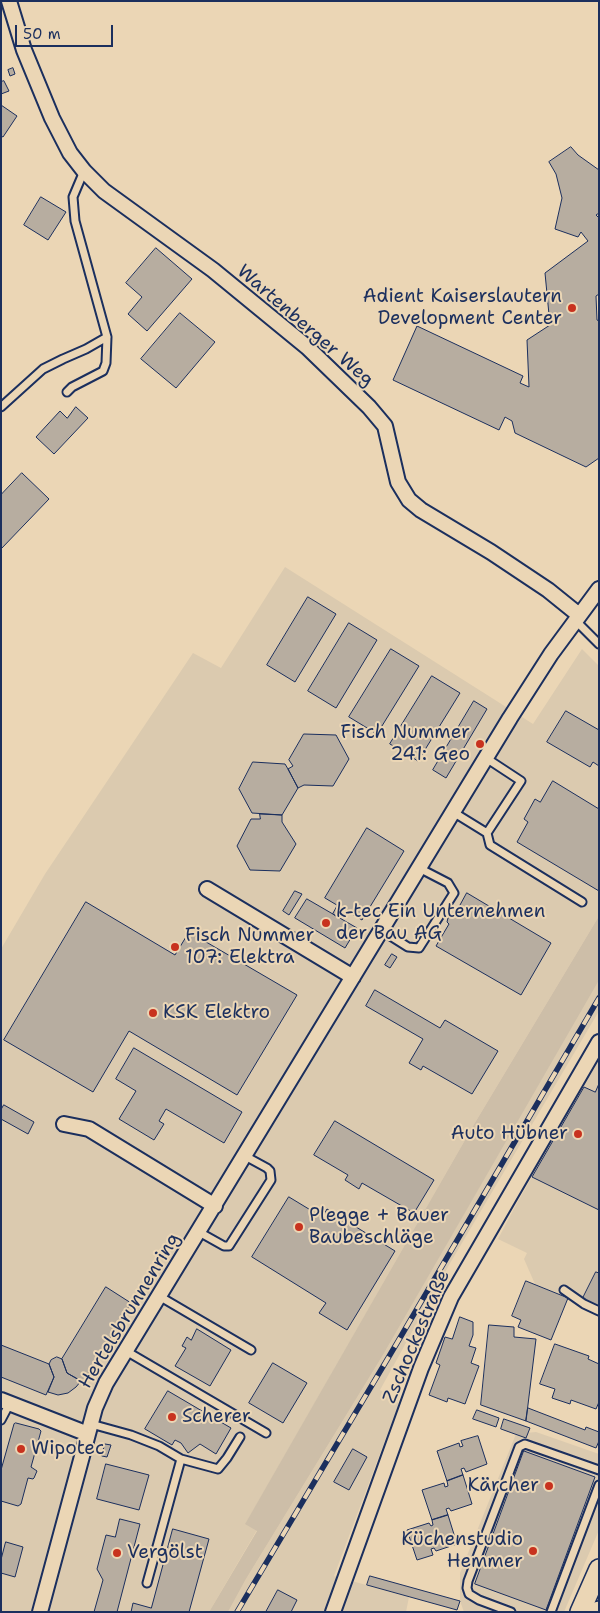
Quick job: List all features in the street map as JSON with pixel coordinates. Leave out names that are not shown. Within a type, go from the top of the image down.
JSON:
[{"type":"main road","points":[[580,1612],[599,1569]]},
{"type":"street","name":"Wartenberger Weg","points":[[9,1],[24,50],[52,118],[70,153],[84,171],[104,191],[213,270],[307,347],[369,408],[385,426],[398,482],[409,500],[548,590],[577,618]]},
{"type":"street","name":"Hertelsbrunnenring","points":[[40,1612],[95,1408],[106,1383],[486,758],[551,654],[599,588]]},
{"type":"street","points":[[207,889],[353,977]]},
{"type":"street","name":"Zschockestraße","points":[[333,1612],[421,1368],[451,1296],[599,1042]]},
{"type":"street","points":[[64,1124],[89,1130],[215,1206]]},
{"type":"street","points":[[6,1402],[90,1429]]},
{"type":"lane","points":[[67,392],[102,371],[106,363],[107,337],[75,220],[73,197],[84,171]]},
{"type":"lane","points":[[1,407],[43,369],[107,337]]},
{"type":"lane","name":"Wartenberger Weg","points":[[577,618],[599,644]]},
{"type":"lane","points":[[486,758],[521,780],[488,833],[490,845],[582,902]]},
{"type":"lane","points":[[453,812],[488,833]]},
{"type":"lane","points":[[381,930],[408,947],[419,948],[454,894],[448,883],[419,868]]},
{"type":"lane","points":[[199,1232],[224,1246],[229,1246],[271,1180],[270,1171],[267,1168],[245,1156]]},
{"type":"lane","points":[[564,1290],[584,1304],[599,1311]]},
{"type":"lane","points":[[160,1296],[251,1350]]},
{"type":"lane","points":[[126,1351],[266,1433]]},
{"type":"lane","points":[[1,1420],[6,1402]]},
{"type":"lane","points":[[90,1429],[131,1436],[159,1446],[181,1459],[218,1469],[240,1437]]},
{"type":"lane","points":[[511,1612],[479,1600],[469,1594],[467,1588],[519,1447],[526,1444],[599,1470]]},
{"type":"lane","points":[[147,1583],[181,1459]]},
{"type":"lane","points":[[551,1612],[599,1485]]},
{"type":"shaded area","points":[[285,567],[533,724],[582,649],[599,666],[599,916],[473,1126],[246,1523],[257,1530],[209,1612],[1,1612],[1,949],[45,874],[193,653],[221,668]]},
{"type":"shaded area","points":[[599,916],[599,980],[383,1355],[246,1579],[228,1612],[209,1612],[257,1531],[245,1524],[473,1126]]},
{"type":"shaded area","points":[[599,977],[599,1011],[449,1265],[380,1390],[399,1403],[334,1576],[409,1597],[406,1612],[228,1612],[246,1579],[383,1355]]},
{"type":"shaded area","points":[[599,1060],[599,1313],[535,1284],[524,1259],[527,1253],[498,1239]]},
{"type":"shaded area","points":[[536,1432],[599,1454],[599,1530],[564,1612],[464,1612],[460,1601],[460,1573],[516,1434]]},
{"type":"building","points":[[13,68],[15,74],[10,76],[8,70]]},
{"type":"building","points":[[4,81],[9,91],[1,94],[1,82]]},
{"type":"building","points":[[1,105],[17,116],[3,137],[1,136]]},
{"type":"building","name":"Adient Kaiserslautern Development Center","points":[[571,147],[578,155],[599,170],[599,213],[596,215],[599,218],[599,294],[596,296],[597,320],[599,321],[599,458],[586,467],[515,433],[512,421],[505,417],[499,430],[393,380],[417,326],[523,376],[520,383],[529,387],[527,340],[550,325],[545,273],[588,241],[581,232],[578,237],[555,229],[562,198],[556,174],[549,162]]},
{"type":"building","points":[[41,197],[66,212],[48,240],[24,225]]},
{"type":"building","points":[[156,248],[192,279],[147,331],[128,314],[142,297],[126,283]]},
{"type":"building","points":[[180,313],[215,342],[176,388],[141,359]]},
{"type":"building","points":[[76,407],[88,418],[54,454],[36,437],[60,411],[67,418]]},
{"type":"building","points":[[22,473],[49,499],[1,549],[1,495]]},
{"type":"building","points":[[308,597],[336,614],[295,682],[267,665]]},
{"type":"building","points":[[349,623],[377,640],[336,708],[308,691]]},
{"type":"building","points":[[391,649],[419,666],[377,734],[349,717]]},
{"type":"building","points":[[432,676],[460,693],[418,761],[390,744]]},
{"type":"building","points":[[474,701],[487,709],[446,778],[433,770]]},
{"type":"building","points":[[566,711],[599,730],[599,766],[593,762],[590,767],[547,742]]},
{"type":"building","points":[[304,734],[336,735],[349,759],[333,786],[304,785],[298,788],[288,769],[293,766],[289,760]]},
{"type":"building","points":[[253,762],[285,764],[288,769],[298,788],[282,815],[252,813],[239,789]]},
{"type":"building","points":[[553,781],[599,809],[599,891],[517,842],[528,822],[524,819],[535,799],[540,802]]},
{"type":"building","points":[[260,814],[282,815],[282,822],[296,844],[280,871],[250,870],[237,846],[251,819],[260,819]]},
{"type":"building","points":[[367,828],[404,851],[362,920],[325,898]]},
{"type":"building","points":[[295,891],[302,894],[289,915],[283,911]]},
{"type":"building","points":[[467,893],[551,943],[521,995],[436,946],[449,924],[447,922],[448,918],[453,917]]},
{"type":"building","name":"k-tec Ein Unternehmen der Bau AG","points":[[307,899],[357,928],[345,948],[295,918]]},
{"type":"building","name":"KSK Elektro","points":[[86,902],[175,955],[189,932],[297,995],[237,1095],[129,1031],[93,1092],[4,1040]]},
{"type":"building","points":[[338,905],[342,908],[337,917],[333,914]]},
{"type":"building","points":[[392,954],[397,957],[390,968],[385,965]]},
{"type":"building","points":[[375,990],[440,1028],[445,1020],[498,1051],[472,1094],[423,1066],[421,1070],[409,1063],[423,1039],[366,1006]]},
{"type":"building","points":[[134,1048],[242,1112],[224,1143],[166,1109],[159,1121],[164,1124],[154,1140],[119,1119],[136,1091],[116,1079]]},
{"type":"building","name":"Auto Hübner","points":[[599,1084],[599,1210],[532,1177],[584,1087],[595,1092]]},
{"type":"building","points":[[4,1105],[34,1122],[28,1134],[1,1119],[1,1110]]},
{"type":"building","points":[[335,1121],[434,1180],[414,1213],[362,1183],[359,1189],[345,1180],[348,1175],[314,1155]]},
{"type":"building","points":[[289,1197],[322,1217],[327,1209],[395,1251],[347,1330],[319,1313],[326,1303],[252,1257]]},
{"type":"building","points":[[596,1272],[599,1273],[599,1308],[582,1300]]},
{"type":"building","points":[[526,1281],[568,1298],[551,1340],[518,1327],[521,1320],[512,1316]]},
{"type":"building","points":[[106,1287],[131,1303],[83,1382],[67,1373],[62,1359]]},
{"type":"building","points":[[460,1317],[473,1322],[473,1335],[469,1346],[476,1348],[471,1363],[479,1366],[465,1404],[448,1398],[447,1402],[429,1395],[440,1365],[436,1363],[445,1337],[452,1339]]},
{"type":"building","points":[[489,1325],[514,1327],[514,1337],[536,1339],[526,1421],[481,1405]]},
{"type":"building","points":[[197,1329],[231,1350],[210,1386],[175,1366],[186,1348],[182,1346],[187,1337],[191,1340]]},
{"type":"building","points":[[555,1344],[589,1356],[588,1359],[599,1364],[599,1402],[596,1409],[571,1400],[570,1404],[552,1398],[555,1389],[540,1384]]},
{"type":"building","points":[[1,1345],[49,1364],[54,1377],[46,1395],[1,1377]]},
{"type":"building","points":[[57,1357],[62,1359],[67,1373],[81,1381],[68,1393],[58,1395],[48,1392],[54,1377],[49,1364],[51,1360]]},
{"type":"building","points":[[273,1363],[307,1383],[283,1423],[249,1403]]},
{"type":"building","points":[[168,1391],[231,1428],[216,1454],[200,1444],[188,1453],[181,1443],[175,1440],[172,1445],[145,1429]]},
{"type":"building","points":[[528,1408],[585,1430],[586,1427],[599,1432],[599,1441],[596,1448],[526,1421]]},
{"type":"building","points":[[477,1410],[499,1418],[496,1427],[473,1419]]},
{"type":"building","points":[[504,1419],[530,1428],[526,1438],[501,1429]]},
{"type":"building","name":"Wipotec","points":[[14,1424],[41,1431],[31,1467],[37,1471],[33,1479],[28,1478],[21,1504],[18,1506],[1,1501],[1,1470]]},
{"type":"building","points":[[478,1436],[487,1464],[466,1472],[464,1468],[461,1469],[463,1475],[447,1481],[437,1451],[459,1443],[460,1447],[463,1446],[461,1441]]},
{"type":"building","points":[[105,1444],[111,1445],[107,1457],[102,1456]]},
{"type":"building","points":[[353,1449],[367,1457],[349,1490],[334,1482]]},
{"type":"building","points":[[524,1451],[595,1477],[546,1610],[475,1584]]},
{"type":"building","points":[[106,1464],[149,1475],[139,1510],[97,1499]]},
{"type":"building","points":[[463,1475],[472,1504],[451,1511],[449,1508],[446,1509],[448,1515],[432,1520],[422,1490],[444,1483],[445,1487],[448,1486],[447,1481]]},
{"type":"building","points":[[448,1515],[457,1544],[436,1551],[434,1548],[431,1549],[433,1555],[417,1560],[407,1530],[429,1523],[431,1526],[433,1525],[432,1520]]},
{"type":"building","name":"Vergölst","points":[[120,1519],[140,1524],[117,1612],[94,1612],[103,1580],[97,1569],[106,1535],[115,1537]]},
{"type":"building","points":[[173,1529],[209,1539],[189,1612],[131,1612],[133,1603],[151,1608]]},
{"type":"building","points":[[6,1542],[23,1547],[15,1577],[1,1573],[1,1560]]},
{"type":"building","points":[[370,1576],[460,1601],[457,1610],[367,1585]]},
{"type":"building","points":[[278,1590],[297,1600],[291,1612],[266,1612]]},
{"type":"railway","points":[[237,1612],[599,998]]},
{"type":"place","name":"Adient Kaiserslautern Development Center","points":[[572,308]]},
{"type":"place","name":"Fisch Nummer 241: Geo","points":[[480,744]]},
{"type":"place","name":"k-tec Ein Unternehmen der Bau AG","points":[[326,923]]},
{"type":"place","name":"Fisch Nummer 107: Elektra","points":[[175,947]]},
{"type":"place","name":"KSK Elektro","points":[[153,1013]]},
{"type":"place","name":"Auto Hübner","points":[[578,1134]]},
{"type":"place","name":"Plegge + Bauer Baubeschläge","points":[[299,1227]]},
{"type":"place","name":"Scherer","points":[[172,1417]]},
{"type":"place","name":"Wipotec","points":[[21,1449]]},
{"type":"place","name":"Kärcher","points":[[549,1486]]},
{"type":"place","name":"Küchenstudio Hemmer","points":[[533,1551]]},
{"type":"place","name":"Vergölst","points":[[117,1553]]}]
